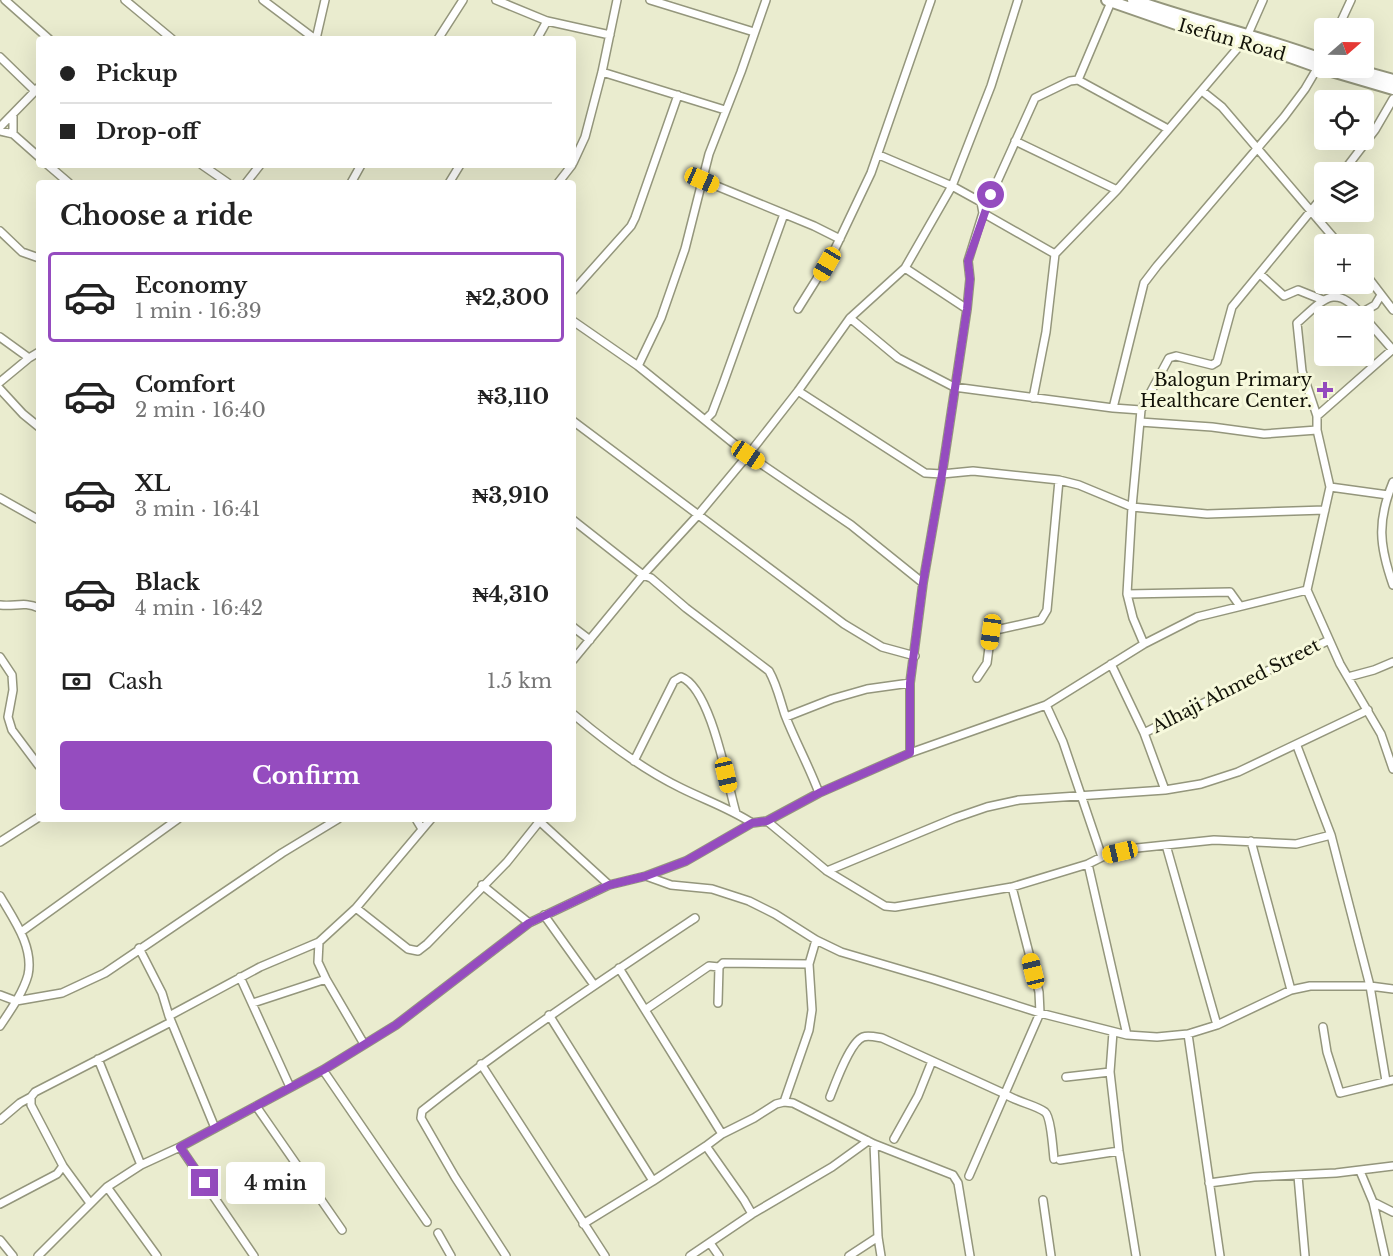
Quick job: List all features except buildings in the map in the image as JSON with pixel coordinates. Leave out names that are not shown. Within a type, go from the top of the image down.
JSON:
[{"type":"street","points":[[5,0],[46,36]]},
{"type":"street","points":[[125,0],[168,36]]},
{"type":"street","points":[[263,0],[311,36]]},
{"type":"street","points":[[316,36],[325,0]]},
{"type":"street","points":[[440,36],[463,0]]},
{"type":"street","points":[[496,0],[547,21],[610,35]]},
{"type":"street","points":[[576,156],[585,137],[617,0]]},
{"type":"street","points":[[650,0],[754,32]]},
{"type":"street","points":[[638,366],[661,318],[685,249],[709,154],[766,0]]},
{"type":"street","points":[[798,309],[840,239],[879,155],[883,134],[931,0]]},
{"type":"street","points":[[576,656],[643,575],[698,515],[748,455],[798,391],[850,318],[905,268],[952,186],[991,86],[1018,0]]},
{"type":"street","name":"Isefun Road","points":[[1133,0],[1290,57],[1314,62]]},
{"type":"street","points":[[1033,398],[1046,332],[1055,254],[1117,189],[1245,39],[1263,0]]},
{"type":"street","points":[[1343,18],[1351,0]]},
{"type":"street","points":[[1078,80],[1109,1]]},
{"type":"street","name":"Isefun Road","points":[[1109,1],[1179,25],[1245,39]]},
{"type":"street","points":[[539,36],[547,21]]},
{"type":"street","points":[[0,57],[36,88]]},
{"type":"street","points":[[602,72],[725,110]]},
{"type":"street","points":[[1113,408],[1144,283],[1296,101],[1314,74]]},
{"type":"street","points":[[1374,75],[1393,80]]},
{"type":"street","name":"Isefun Road","points":[[1363,78],[1393,89]]},
{"type":"street","points":[[910,753],[910,683],[923,583],[967,309],[970,279],[968,261],[983,213],[1035,98],[1070,81],[1078,80],[1168,129]]},
{"type":"street","points":[[36,90],[0,129],[13,134],[36,154]]},
{"type":"street","points":[[1202,91],[1222,107],[1258,147],[1330,234]]},
{"type":"street","points":[[576,288],[631,226],[678,95]]},
{"type":"street","points":[[1351,162],[1375,130],[1393,99]]},
{"type":"street","points":[[13,114],[13,134]]},
{"type":"street","points":[[1015,141],[1117,189]]},
{"type":"street","points":[[879,155],[981,201],[983,213]]},
{"type":"street","points":[[52,168],[66,180]]},
{"type":"street","points":[[206,168],[224,180]]},
{"type":"street","points":[[248,180],[258,168]]},
{"type":"street","points":[[702,180],[840,239]]},
{"type":"street","points":[[1144,644],[1133,618],[1127,594],[1141,410],[1169,358],[1176,356],[1212,365],[1217,362],[1232,307],[1314,207]]},
{"type":"street","points":[[983,213],[1055,254]]},
{"type":"street","points":[[705,420],[712,413],[784,214]]},
{"type":"street","points":[[0,231],[22,252],[36,257]]},
{"type":"street","points":[[905,268],[967,309]]},
{"type":"street","points":[[1260,274],[1284,296],[1298,290],[1323,300]]},
{"type":"street","points":[[1374,286],[1393,310]]},
{"type":"street","points":[[1374,306],[1381,295]]},
{"type":"street","points":[[1354,306],[1342,297],[1333,297],[1323,300],[1297,323],[1302,371],[1317,416],[1317,430],[1330,488],[1307,590],[1348,677],[1381,734],[1393,769]]},
{"type":"street","points":[[850,318],[898,358],[954,387],[1141,410]]},
{"type":"street","points":[[576,323],[638,366],[748,455],[851,525],[923,583]]},
{"type":"street","points":[[1317,416],[1393,349],[1374,329]]},
{"type":"street","points":[[0,338],[29,358]]},
{"type":"street","points":[[0,382],[36,354]]},
{"type":"street","points":[[0,389],[36,425]]},
{"type":"street","points":[[798,391],[925,473],[973,471],[1059,480],[1079,485],[1132,507],[1207,514],[1325,510]]},
{"type":"street","points":[[1140,422],[1212,427],[1264,434],[1317,430]]},
{"type":"street","points":[[576,423],[844,624],[882,646],[915,656]]},
{"type":"street","points":[[977,678],[987,663],[991,632],[1041,620],[1047,610],[1059,480]]},
{"type":"street","points":[[1393,482],[1382,517],[1381,530],[1386,564],[1393,585]]},
{"type":"street","points":[[1330,488],[1388,495]]},
{"type":"street","points":[[0,498],[36,518]]},
{"type":"street","points":[[576,522],[769,671],[819,793]]},
{"type":"street","points":[[38,1256],[107,1187],[141,1165],[180,1147],[323,1070],[396,1025],[529,923],[544,915],[609,885],[646,876],[686,861],[752,823],[767,821],[819,793],[910,753],[1046,705],[1144,644],[1197,617],[1307,590]]},
{"type":"street","points":[[1127,594],[1230,592],[1240,606]]},
{"type":"street","points":[[0,605],[24,603],[36,607]]},
{"type":"street","points":[[576,629],[590,640]]},
{"type":"street","name":"Alhaji Ahmed Street","points":[[1144,733],[1329,640]]},
{"type":"street","points":[[0,657],[12,675],[13,690],[8,717],[12,730],[36,762]]},
{"type":"street","points":[[1348,677],[1393,662]]},
{"type":"street","points":[[1111,664],[1144,733],[1165,790]]},
{"type":"street","points":[[634,761],[674,681],[681,677],[689,680],[698,693],[710,720],[736,813]]},
{"type":"street","points":[[786,717],[832,699],[867,689],[910,683]]},
{"type":"street","points":[[1046,705],[1063,742],[1102,857]]},
{"type":"street","points":[[827,871],[987,807],[1019,800],[1165,790],[1201,784],[1238,772],[1297,746],[1368,710]]},
{"type":"street","points":[[576,716],[634,761],[680,788],[736,813],[752,823]]},
{"type":"street","points":[[1297,746],[1331,835],[1370,986],[1389,1080],[1340,1093],[1327,1052],[1323,1028]]},
{"type":"street","points":[[0,842],[36,818]]},
{"type":"street","points":[[767,821],[827,871],[885,906],[895,908],[1012,887],[1088,864],[1102,857],[1137,848],[1214,840],[1296,843],[1331,835]]},
{"type":"street","points":[[21,932],[174,822]]},
{"type":"street","points":[[0,995],[16,1001],[62,993],[105,973],[282,853],[333,822]]},
{"type":"street","points":[[418,822],[423,829]]},
{"type":"street","points":[[0,1120],[35,1092],[170,1019],[240,977],[319,942],[356,908],[429,822]]},
{"type":"street","points":[[356,908],[408,949],[418,951],[507,862],[537,822]]},
{"type":"street","points":[[539,822],[609,885]]},
{"type":"street","points":[[1251,841],[1291,990]]},
{"type":"street","points":[[1166,845],[1217,1024]]},
{"type":"street","points":[[1088,864],[1126,1035]]},
{"type":"street","points":[[646,876],[671,885],[712,889],[749,901],[841,952],[1040,1013],[1126,1035],[1157,1037],[1188,1034],[1217,1024],[1291,990],[1310,986],[1370,986],[1393,989]]},
{"type":"street","points":[[482,885],[529,923]]},
{"type":"street","points":[[969,1176],[1040,1013],[1039,992],[1012,887]]},
{"type":"street","points":[[0,1026],[28,976],[28,954],[21,932],[1,900]]},
{"type":"street","points":[[544,915],[594,985]]},
{"type":"street","points":[[506,1256],[455,1177],[421,1118],[422,1111],[481,1064],[549,1015],[694,918]]},
{"type":"street","points":[[784,1102],[811,1020],[809,964],[816,940]]},
{"type":"street","points":[[319,942],[318,962],[364,1044]]},
{"type":"street","points":[[139,948],[162,993],[170,1019],[215,1128]]},
{"type":"street","points":[[645,1010],[709,966],[719,967],[725,963],[809,964]]},
{"type":"street","points":[[718,1003],[719,967]]},
{"type":"street","points":[[619,968],[722,1134]]},
{"type":"street","points":[[240,977],[290,1087]]},
{"type":"street","points":[[253,1003],[326,979]]},
{"type":"street","points":[[549,1015],[653,1181]]},
{"type":"street","points":[[1113,1032],[1110,1072],[1119,1151],[1136,1256]]},
{"type":"street","points":[[1188,1034],[1220,1256]]},
{"type":"street","points":[[830,1097],[860,1038],[865,1036],[882,1038],[1005,1094],[1014,1101],[1046,1113],[1057,1160],[1119,1151]]},
{"type":"street","points":[[98,1059],[141,1165]]},
{"type":"street","points":[[894,1139],[918,1096],[932,1061]]},
{"type":"street","points":[[481,1064],[605,1256]]},
{"type":"street","points":[[323,1070],[427,1222]]},
{"type":"street","points":[[1066,1077],[1110,1072]]},
{"type":"street","points":[[31,1096],[31,1105],[63,1166],[90,1203]]},
{"type":"street","points":[[583,1224],[653,1181],[722,1134],[776,1104],[784,1102],[793,1103],[871,1143],[956,1178],[967,1227],[970,1256]]},
{"type":"street","points":[[256,1107],[342,1230]]},
{"type":"street","points":[[690,1256],[752,1214],[871,1143]]},
{"type":"street","points":[[871,1143],[881,1256]]},
{"type":"street","points":[[706,1146],[752,1214]]},
{"type":"street","points":[[180,1147],[254,1256]]},
{"type":"street","points":[[0,1204],[57,1174],[63,1166]]},
{"type":"street","points":[[1209,1184],[1269,1175],[1298,1176],[1393,1166]]},
{"type":"street","points":[[1360,1171],[1373,1202],[1385,1256]]},
{"type":"street","points":[[1298,1176],[1305,1256]]},
{"type":"street","points":[[107,1187],[157,1256]]},
{"type":"street","points":[[1043,1200],[1051,1256]]},
{"type":"street","points":[[1373,1202],[1393,1212]]},
{"type":"street","points":[[438,1233],[451,1256]]},
{"type":"street","points":[[849,1256],[878,1237]]},
{"type":"street","points":[[0,1240],[13,1256]]},
{"type":"street","points":[[710,1243],[719,1256]]},
{"type":"place","name":"Balogun Primary Healthcare Center.","points":[[1325,390]]},
{"type":"route","points":[[205,1183],[180,1147],[323,1070],[396,1025],[529,923],[609,885],[646,876],[686,861],[752,823],[767,821],[819,793],[910,753],[910,683],[923,583],[967,309],[970,279],[968,261],[991,195]]}]
